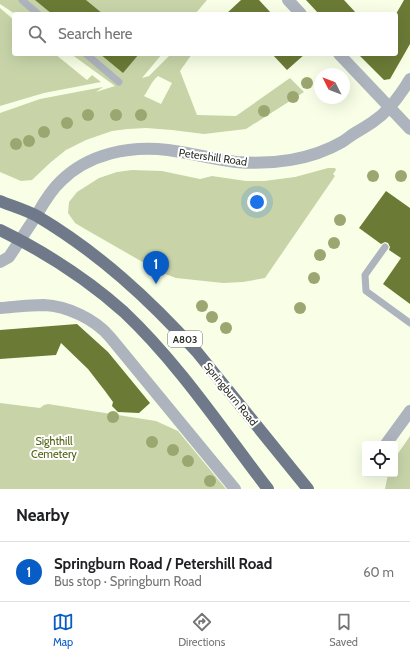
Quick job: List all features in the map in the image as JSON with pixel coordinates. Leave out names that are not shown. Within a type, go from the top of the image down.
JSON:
[{"type":"main road","name":"Springburn Road","points":[[0,201],[36,216],[101,261],[132,285],[155,307],[201,357],[308,489]]},
{"type":"main road","name":"A803","points":[[0,230],[57,260],[116,306],[140,328],[178,372],[268,489]]},
{"type":"street","points":[[288,0],[300,12]]},
{"type":"street","points":[[341,56],[410,129]]},
{"type":"street","name":"Petershill Road","points":[[36,216],[53,189],[68,175],[82,165],[107,154],[130,150],[155,149],[237,162],[276,162],[296,159],[318,153],[342,142],[374,122],[389,108],[410,79]]},
{"type":"street","points":[[0,262],[9,257],[36,216]]},
{"type":"street","points":[[0,308],[41,305],[51,306],[75,313],[97,325],[110,337],[234,489]]},
{"type":"street","points":[[388,441],[410,411]]},
{"type":"lane","points":[[22,0],[36,12]]},
{"type":"lane","points":[[88,56],[119,82]]},
{"type":"lane","points":[[385,247],[366,275],[366,291],[410,323]]},
{"type":"green space","points":[[0,0],[207,0],[197,12],[12,12],[0,4]]},
{"type":"green space","points":[[0,8],[12,18],[12,56],[57,56],[87,80],[92,75],[101,82],[44,93],[0,106]]},
{"type":"green space","points":[[74,56],[160,56],[142,78],[149,76],[169,56],[191,56],[180,71],[197,115],[236,116],[290,78],[304,92],[246,129],[204,134],[146,128],[112,131],[86,140],[66,150],[32,180],[21,181],[0,172],[0,113],[40,99],[103,87],[96,92],[115,86]],"holes":[[[158,76],[172,83],[161,104],[144,96]]]},
{"type":"green space","points":[[328,168],[335,168],[336,170],[333,174],[335,176],[265,278],[243,282],[223,283],[176,278],[160,272],[75,223],[68,213],[69,202],[77,192],[99,178],[117,172],[132,170],[162,171],[200,179],[212,176],[246,181],[264,181],[295,177]]},
{"type":"green space","name":"Sighthill Cemetery","points":[[0,403],[40,408],[48,404],[156,421],[178,431],[226,489],[0,489]]},
{"type":"green space","points":[[410,436],[410,489],[385,489],[387,477],[398,477],[398,454]]},
{"type":"building","points":[[35,0],[86,0],[101,12],[50,12]]},
{"type":"building","points":[[241,0],[259,0],[270,12],[228,12]]},
{"type":"building","points":[[306,0],[344,0],[355,12],[317,12]]},
{"type":"building","points":[[404,0],[410,0],[410,44],[390,79],[384,80],[360,56],[398,56],[397,12]]},
{"type":"building","points":[[102,56],[137,56],[123,73]]},
{"type":"building","points":[[274,56],[303,56],[287,70]]},
{"type":"building","points":[[386,191],[410,208],[410,304],[383,284],[401,258],[389,250],[390,247],[388,243],[385,242],[381,244],[359,228]]},
{"type":"building","points":[[77,324],[108,352],[150,403],[139,413],[118,412],[112,406],[113,402],[88,369],[61,343],[56,355],[0,359],[0,330]]},
{"type":"place","name":"Springburn Road / Petershill Road","points":[[156,284]]}]
